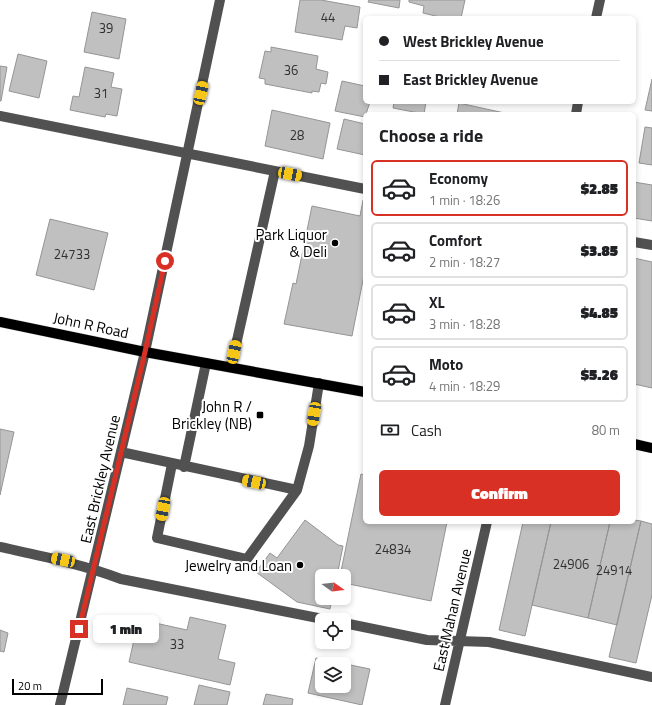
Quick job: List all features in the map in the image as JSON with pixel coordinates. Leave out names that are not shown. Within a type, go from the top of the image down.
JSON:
[{"type":"main road","name":"John R Road","points":[[0,322],[145,352],[363,392]]},
{"type":"main road","points":[[636,444],[652,448]]},
{"type":"street","name":"East Brickley Avenue","points":[[60,705],[94,569],[145,352],[220,0]]},
{"type":"street","points":[[596,16],[600,0]]},
{"type":"street","points":[[0,116],[188,155],[363,189]]},
{"type":"street","points":[[231,367],[274,171]]},
{"type":"street","points":[[636,242],[652,245]]},
{"type":"street","points":[[184,467],[206,363]]},
{"type":"street","points":[[172,464],[157,538],[247,559],[297,490],[309,446],[319,383]]},
{"type":"street","points":[[121,452],[184,467],[297,490]]},
{"type":"street","name":"East Mahan Avenue","points":[[445,705],[488,524]]},
{"type":"street","points":[[0,547],[94,569],[121,579],[315,617]]},
{"type":"street","points":[[351,624],[427,640],[489,642],[652,677]]},
{"type":"building","points":[[300,0],[321,0],[360,7],[357,28],[345,26],[342,40],[295,32]]},
{"type":"building","points":[[369,0],[400,0],[399,8],[368,2]]},
{"type":"building","points":[[409,0],[465,0],[461,16],[436,16],[423,13],[424,6],[409,2]]},
{"type":"building","points":[[92,12],[126,19],[119,59],[84,52]]},
{"type":"building","points":[[271,47],[318,56],[316,69],[328,72],[326,84],[321,83],[319,92],[312,91],[312,93],[265,84],[265,79],[259,78],[265,51],[271,52]]},
{"type":"building","points":[[18,54],[47,61],[39,98],[9,91]]},
{"type":"building","points":[[0,66],[7,67],[1,101],[0,101]]},
{"type":"building","points":[[85,67],[114,73],[111,87],[122,89],[117,116],[106,114],[105,117],[70,110],[73,96],[79,97]]},
{"type":"building","points":[[652,79],[652,111],[645,110]]},
{"type":"building","points":[[342,81],[363,86],[363,104],[369,104],[367,112],[363,112],[363,117],[335,111]]},
{"type":"building","points":[[394,104],[426,104],[424,112],[414,112],[393,108]]},
{"type":"building","points":[[459,104],[464,104],[500,112],[457,112]]},
{"type":"building","points":[[272,110],[330,123],[323,159],[265,146]]},
{"type":"building","points":[[344,119],[363,124],[363,155],[337,149]]},
{"type":"building","points":[[645,127],[652,128],[652,165],[639,163]]},
{"type":"building","points":[[636,182],[652,185],[652,221],[636,218]]},
{"type":"building","name":"Park Liquor & Deli","points":[[363,200],[363,280],[352,336],[284,324],[293,283],[296,284],[312,206],[360,216]]},
{"type":"building","points":[[50,219],[108,233],[94,290],[36,275]]},
{"type":"building","points":[[636,258],[652,262],[652,388],[636,384]]},
{"type":"building","points":[[0,429],[14,432],[0,495]]},
{"type":"building","points":[[361,474],[363,474],[363,524],[447,524],[431,601],[351,584],[351,569],[341,569]]},
{"type":"building","name":"Jewelry and Loan","points":[[305,520],[338,545],[343,546],[338,569],[315,569],[315,605],[331,605],[330,609],[297,602],[256,572],[270,553],[277,558]]},
{"type":"building","points":[[636,520],[641,521],[617,625],[588,618],[610,524],[636,524]]},
{"type":"building","points":[[641,521],[652,524],[652,595],[636,663],[609,657]]},
{"type":"building","points":[[523,524],[551,524],[525,636],[499,630]]},
{"type":"building","points":[[551,524],[610,524],[588,618],[532,605]]},
{"type":"building","points":[[190,617],[226,625],[218,659],[235,663],[230,685],[129,662],[138,622],[145,623],[146,621],[187,630]]},
{"type":"building","points":[[0,630],[8,633],[4,652],[0,651]]},
{"type":"building","points":[[315,662],[315,693],[351,693],[351,665],[370,669],[362,705],[308,693]]},
{"type":"building","points":[[199,685],[230,692],[227,705],[194,705]]},
{"type":"building","points":[[127,688],[168,697],[166,705],[123,705]]},
{"type":"building","points":[[266,694],[293,699],[292,705],[263,705]]},
{"type":"place","name":"Park Liquor & Deli","points":[[335,243]]},
{"type":"place","name":"John R / Brickley (NB)","points":[[260,415]]},
{"type":"place","name":"Jewelry and Loan","points":[[300,565]]},
{"type":"route","points":[[79,629],[145,352],[165,261]]}]
